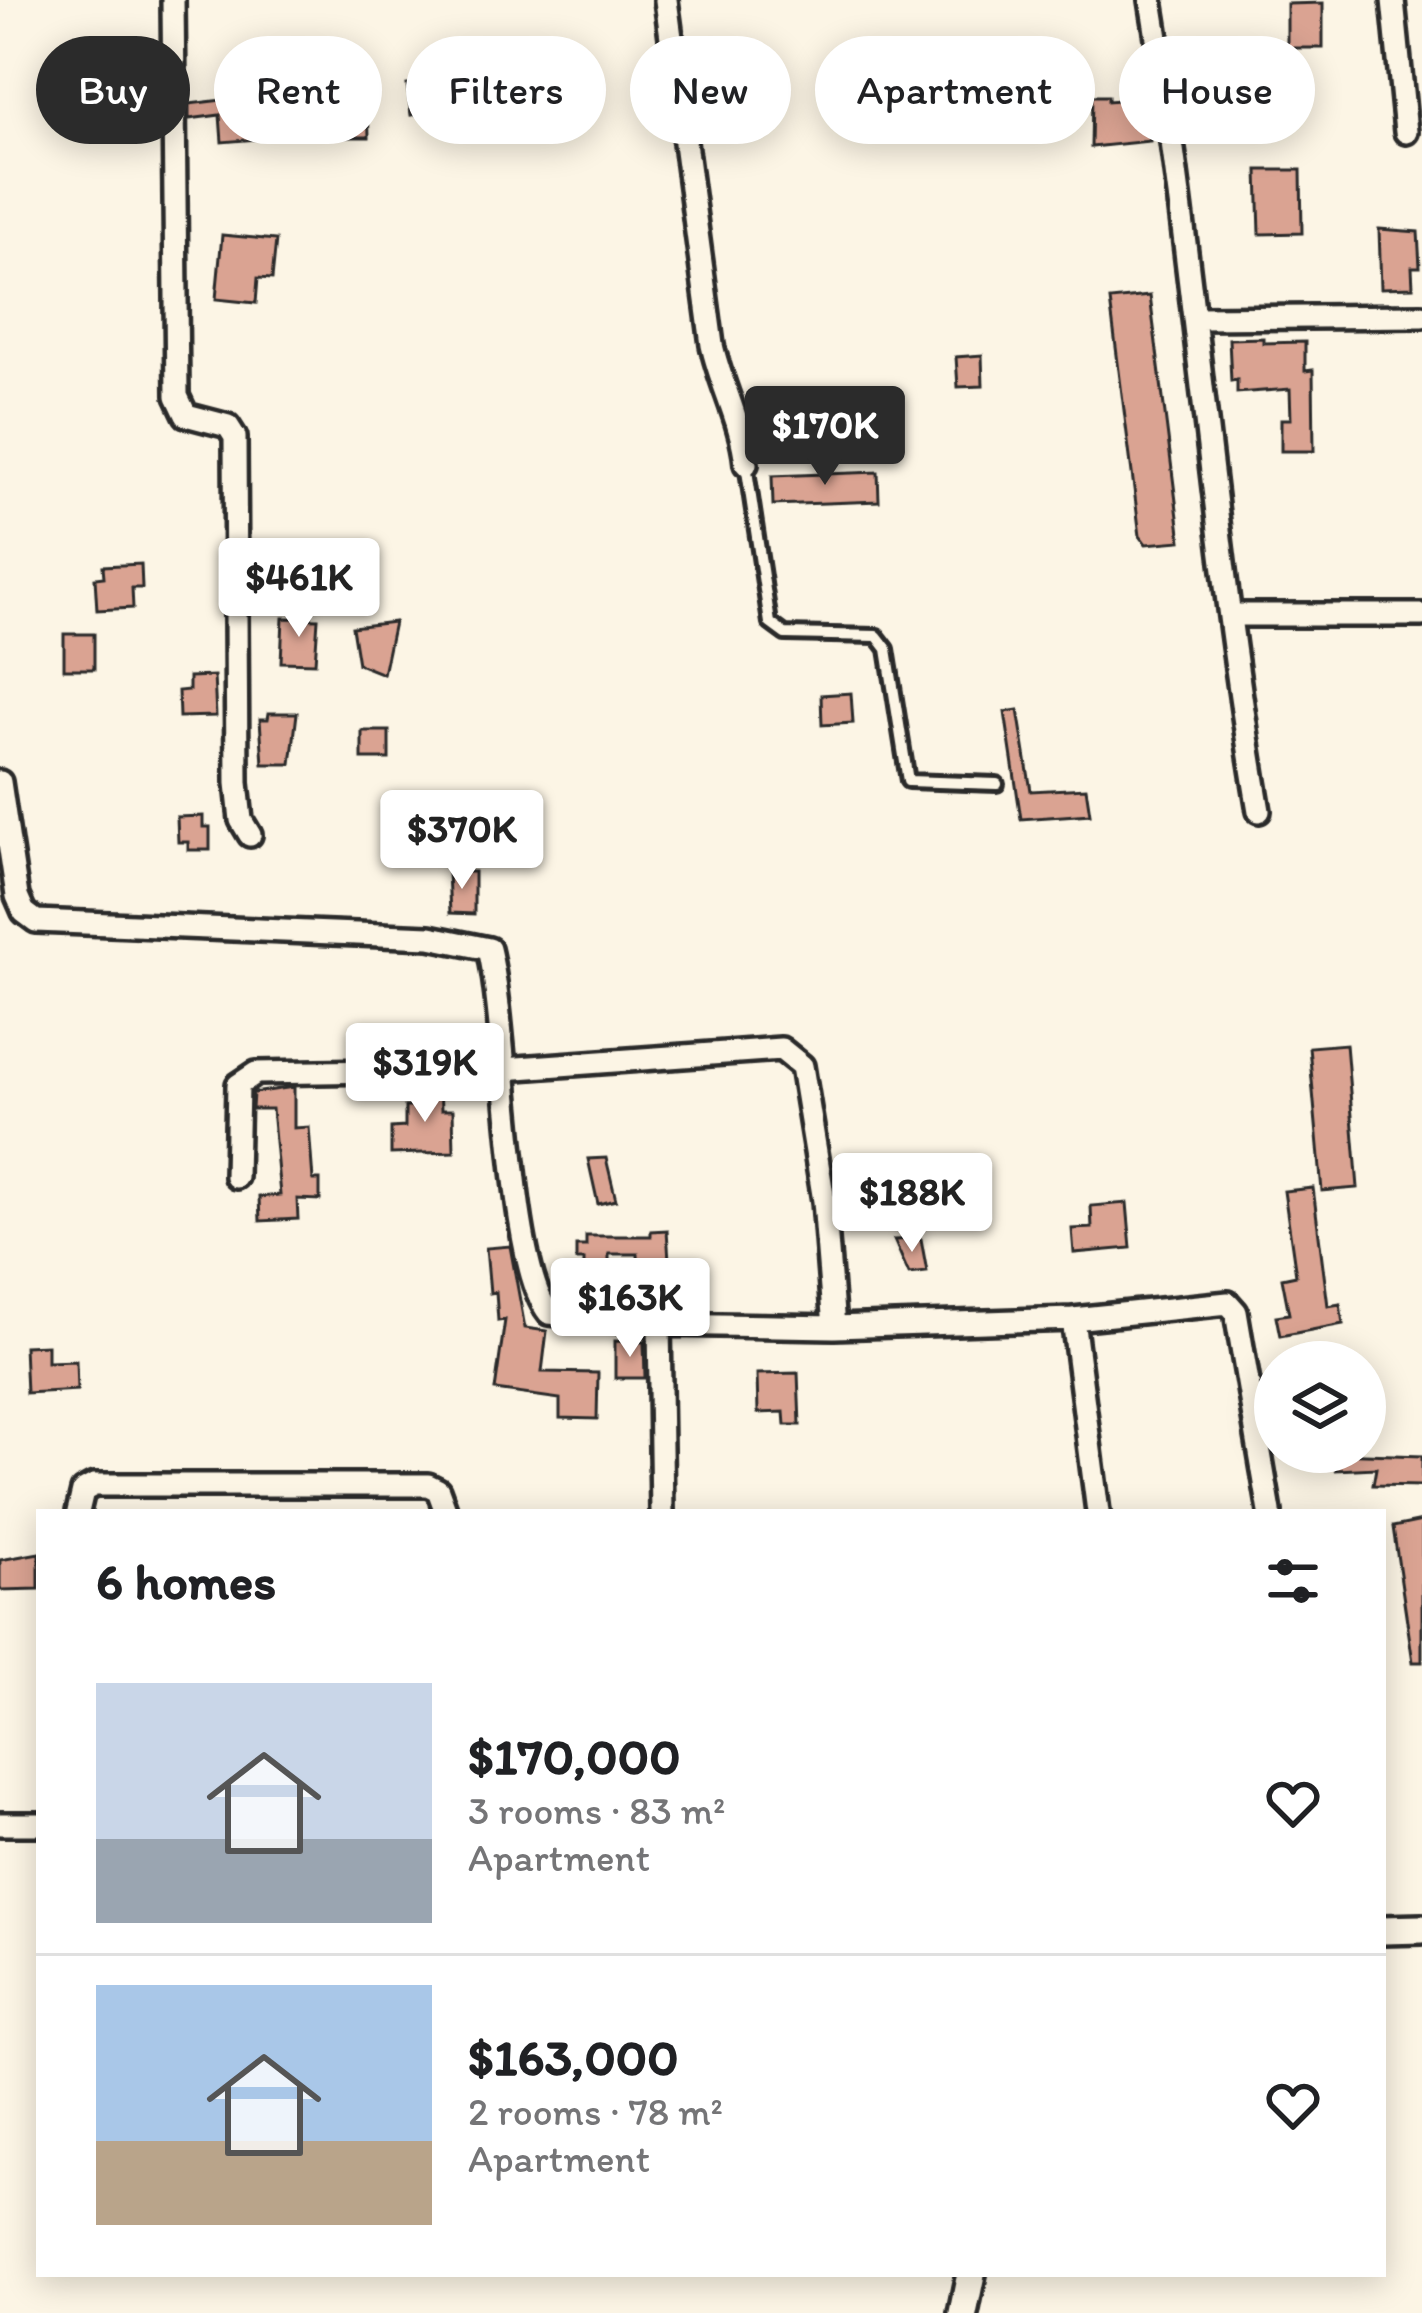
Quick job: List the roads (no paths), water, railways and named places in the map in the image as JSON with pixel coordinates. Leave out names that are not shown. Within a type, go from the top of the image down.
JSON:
[{"type":"street","points":[[173,0],[177,396],[186,415],[228,426],[235,437],[237,783],[241,820],[250,835]]},
{"type":"street","points":[[666,0],[712,345],[721,386],[740,428],[746,464]]},
{"type":"street","points":[[1151,0],[1198,318],[1230,615],[1259,812]]},
{"type":"street","points":[[1393,0],[1406,132]]},
{"type":"street","points":[[1198,318],[1422,316]]},
{"type":"street","points":[[1230,615],[1422,615]]},
{"type":"street","points":[[0,782],[17,896],[24,912],[36,921],[430,937],[485,945],[491,955],[539,1301],[561,1317],[834,1327],[1072,1319],[1233,1306],[1269,1509]]},
{"type":"street","points":[[236,1177],[238,1085],[243,1077],[504,1069],[781,1049],[802,1066],[824,1201],[834,1327]]},
{"type":"street","points":[[1072,1319],[1098,1509]]},
{"type":"street","points":[[659,1324],[662,1509]]},
{"type":"street","points":[[79,1509],[82,1491],[94,1485],[428,1485],[438,1490],[445,1509]]},
{"type":"street","points":[[0,1824],[36,1825]]},
{"type":"street","points":[[1386,1930],[1422,1929]]},
{"type":"street","points":[[964,2313],[970,2277]]},
{"type":"lane","points":[[746,464],[770,623],[785,634],[877,636],[887,649],[908,782],[997,784]]}]
